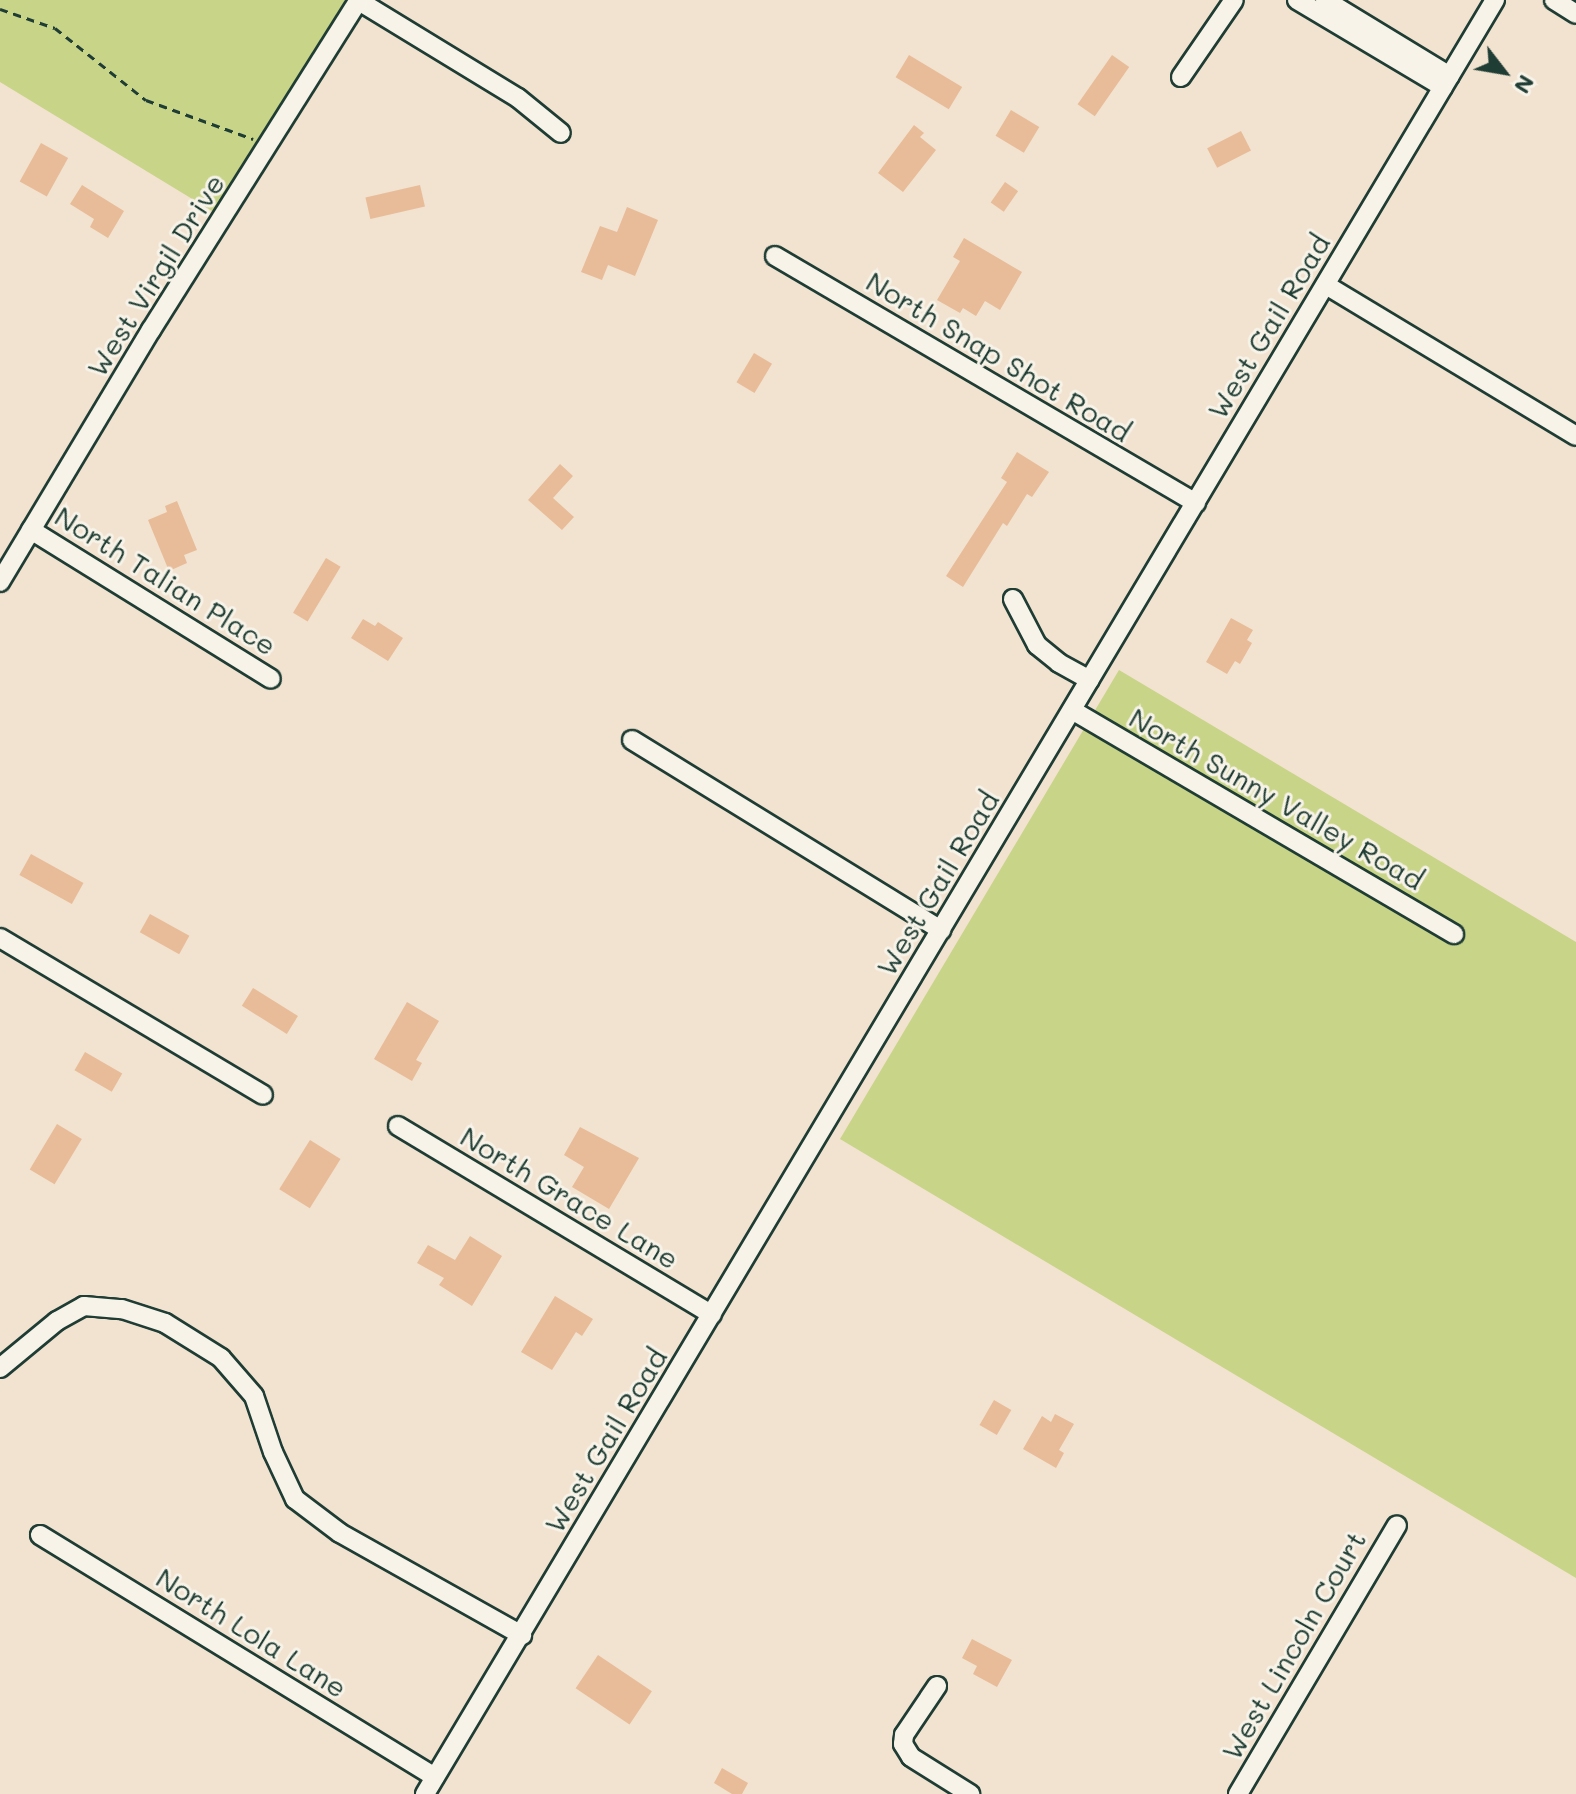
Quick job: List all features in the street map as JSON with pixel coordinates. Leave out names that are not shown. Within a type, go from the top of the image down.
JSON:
[{"type":"street","points":[[359,0],[518,98],[561,133]]},
{"type":"street","name":"West Virgil Drive","points":[[0,582],[183,278],[270,146],[359,0]]},
{"type":"street","points":[[1181,77],[1234,0]]},
{"type":"street","points":[[1297,0],[1446,82]]},
{"type":"street","points":[[1325,0],[1446,82]]},
{"type":"street","name":"West Gail Road","points":[[425,1794],[1495,0]]},
{"type":"street","points":[[1554,0],[1576,14]]},
{"type":"street","name":"North Snap Shot Road","points":[[775,256],[1196,503]]},
{"type":"street","points":[[1326,285],[1576,436]]},
{"type":"street","name":"North Talian Place","points":[[31,530],[271,679]]},
{"type":"street","points":[[1013,599],[1037,645],[1090,680]]},
{"type":"street","name":"North Sunny Valley Road","points":[[1072,710],[1454,934]]},
{"type":"street","points":[[632,740],[941,930]]},
{"type":"street","points":[[0,938],[263,1095]]},
{"type":"street","name":"North Grace Lane","points":[[398,1126],[712,1315]]},
{"type":"street","points":[[0,1368],[57,1321],[84,1306],[122,1309],[165,1323],[221,1358],[254,1396],[273,1452],[295,1499],[340,1533],[522,1635]]},
{"type":"street","name":"West Lincoln Court","points":[[1238,1794],[1397,1525]]},
{"type":"street","name":"North Lola Lane","points":[[40,1535],[435,1777]]},
{"type":"street","points":[[937,1686],[904,1735],[903,1744],[911,1757],[970,1794]]},
{"type":"path","points":[[0,9],[55,28],[146,100],[270,146]]},
{"type":"green space","points":[[0,0],[352,0],[225,207],[212,211],[0,82]]},
{"type":"green space","points":[[1119,670],[1576,942],[1576,1578],[840,1139]]},
{"type":"building","points":[[909,55],[962,87],[949,109],[896,77]]},
{"type":"building","points":[[1112,55],[1129,67],[1095,116],[1078,104]]},
{"type":"building","points":[[1011,110],[1039,127],[1024,153],[996,136]]},
{"type":"building","points":[[914,125],[924,133],[920,137],[936,150],[903,192],[878,173]]},
{"type":"building","points":[[1241,131],[1251,151],[1217,168],[1207,148]]},
{"type":"building","points":[[41,143],[68,158],[47,197],[20,181]]},
{"type":"building","points":[[1005,182],[1018,191],[1004,212],[991,202]]},
{"type":"building","points":[[82,185],[124,211],[108,238],[90,227],[94,219],[70,204]]},
{"type":"building","points":[[420,185],[425,206],[370,219],[365,198]]},
{"type":"building","points":[[627,207],[658,220],[635,276],[608,265],[602,280],[581,272],[600,226],[617,232]]},
{"type":"building","points":[[964,238],[1022,272],[1000,310],[985,301],[976,316],[963,308],[960,313],[937,300],[960,261],[953,257]]},
{"type":"building","points":[[754,353],[772,364],[754,393],[736,382]]},
{"type":"building","points":[[1017,452],[1049,472],[1032,497],[1027,494],[1007,526],[1003,523],[963,587],[946,576],[1007,482],[1001,478]]},
{"type":"building","points":[[560,464],[573,476],[553,498],[574,517],[562,530],[528,500]]},
{"type":"building","points":[[177,501],[197,550],[184,555],[187,563],[169,571],[148,520],[167,512],[165,506]]},
{"type":"building","points":[[326,558],[341,567],[308,622],[293,613]]},
{"type":"building","points":[[1231,618],[1253,630],[1247,640],[1252,643],[1240,664],[1235,661],[1227,674],[1206,662]]},
{"type":"building","points":[[363,619],[375,626],[378,622],[403,638],[388,661],[351,638]]},
{"type":"building","points":[[31,854],[83,883],[72,904],[19,875]]},
{"type":"building","points":[[150,914],[189,936],[179,954],[140,932]]},
{"type":"building","points":[[253,988],[298,1016],[287,1034],[242,1006]]},
{"type":"building","points":[[407,1002],[439,1021],[416,1060],[422,1063],[412,1081],[374,1059]]},
{"type":"building","points":[[85,1052],[122,1074],[112,1092],[74,1070]]},
{"type":"building","points":[[57,1124],[82,1139],[55,1184],[30,1169]]},
{"type":"building","points":[[580,1127],[639,1158],[609,1209],[572,1187],[584,1167],[564,1155]]},
{"type":"building","points":[[310,1140],[341,1159],[310,1208],[279,1189]]},
{"type":"building","points":[[470,1236],[502,1256],[472,1306],[439,1285],[444,1278],[417,1263],[428,1245],[455,1260]]},
{"type":"building","points":[[555,1296],[593,1319],[582,1336],[576,1332],[552,1370],[521,1352]]},
{"type":"building","points":[[994,1400],[1011,1410],[997,1435],[980,1425]]},
{"type":"building","points":[[1055,1414],[1074,1424],[1059,1450],[1064,1453],[1056,1468],[1023,1449],[1042,1416],[1051,1422]]},
{"type":"building","points":[[972,1639],[1012,1660],[997,1687],[973,1674],[977,1666],[962,1658]]},
{"type":"building","points":[[598,1655],[652,1691],[630,1725],[576,1688]]},
{"type":"building","points":[[722,1768],[748,1783],[742,1794],[732,1794],[714,1783]]}]
